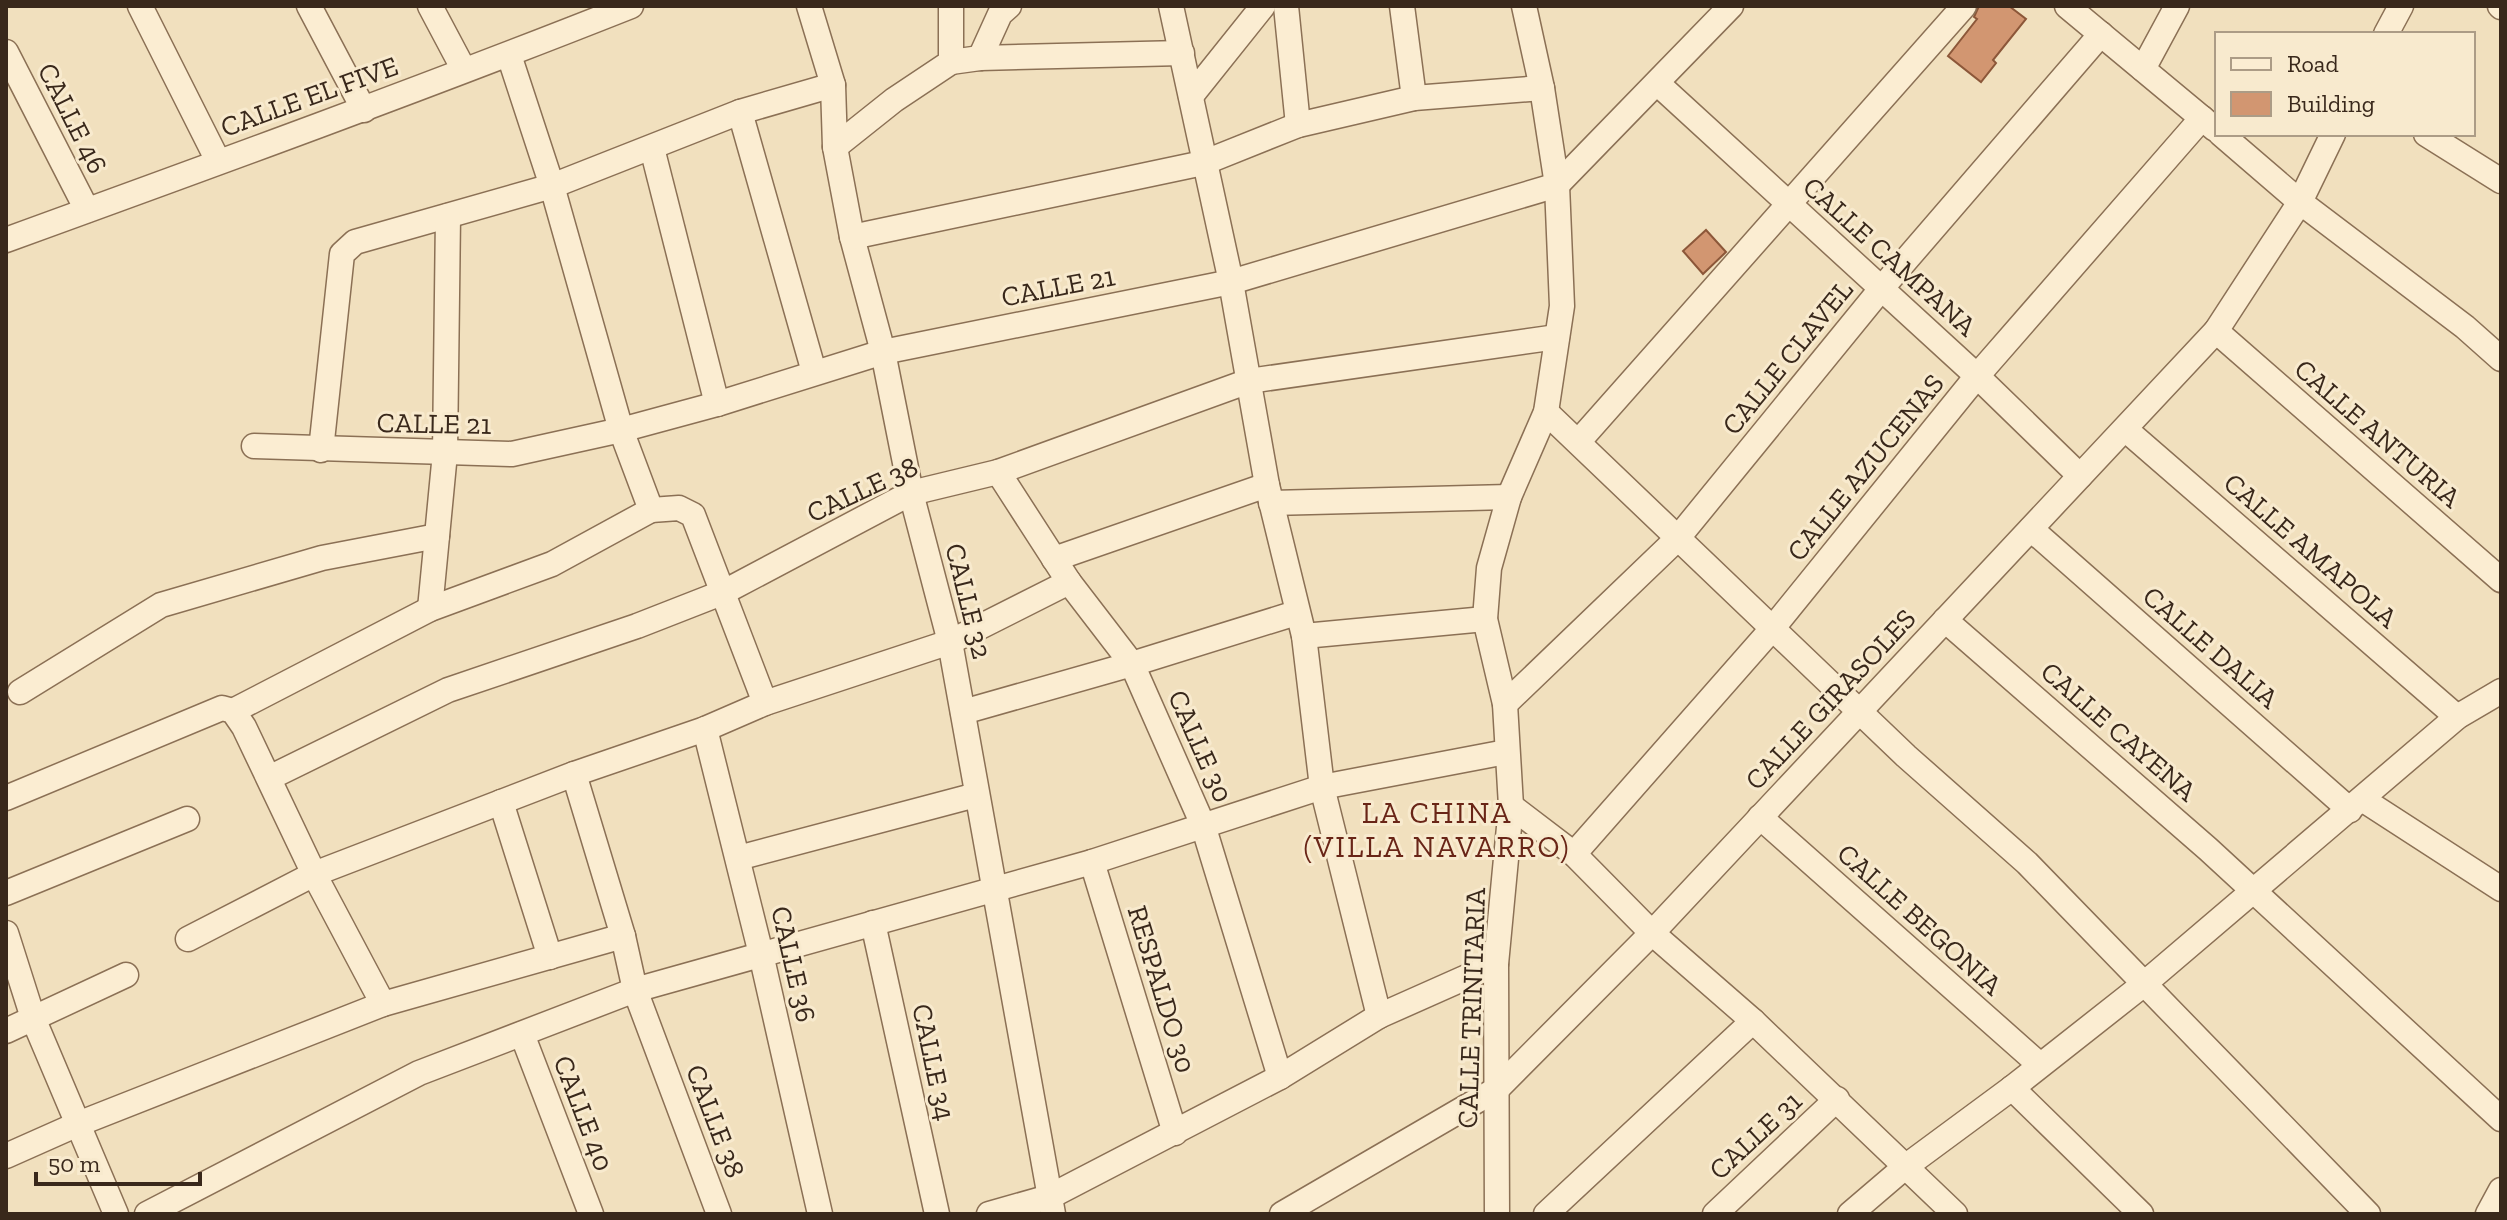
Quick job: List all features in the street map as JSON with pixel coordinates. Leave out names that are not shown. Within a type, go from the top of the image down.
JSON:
[{"type":"street","points":[[140,6],[218,161]]},
{"type":"street","points":[[309,6],[364,110]]},
{"type":"street","points":[[430,6],[464,70]]},
{"type":"street","name":"CALLE EL FIVE","points":[[6,240],[364,110],[631,6]]},
{"type":"street","name":"CALLE 32","points":[[809,6],[833,85],[835,147],[852,237],[883,352],[911,493],[950,642],[1051,1206]]},
{"type":"street","points":[[951,6],[951,62]]},
{"type":"street","points":[[980,58],[1000,14],[1009,6]]},
{"type":"street","points":[[1171,6],[1231,282],[1269,494],[1300,624],[1322,787],[1379,1016]]},
{"type":"street","points":[[1191,96],[1263,6]]},
{"type":"street","points":[[1286,6],[1298,125]]},
{"type":"street","points":[[1402,6],[1414,98]]},
{"type":"street","name":"CALLE TRINITARIA","points":[[1497,1214],[1496,964],[1511,806],[1505,704],[1485,619],[1489,568],[1509,497],[1546,412],[1562,306],[1557,185],[1542,88],[1524,6]]},
{"type":"street","name":"CALLE 21","points":[[254,446],[512,454],[621,430],[717,404],[883,352],[1231,282],[1557,185],[1731,6]]},
{"type":"street","points":[[1579,441],[1964,6]]},
{"type":"street","points":[[2067,6],[2214,128]]},
{"type":"street","points":[[2143,69],[2177,6]]},
{"type":"street","points":[[2387,32],[2401,6]]},
{"type":"street","name":"CALLE CLAVEL","points":[[1505,704],[1677,539],[1881,289],[2101,34]]},
{"type":"street","name":"CALLE 46","points":[[6,52],[87,210]]},
{"type":"street","points":[[835,147],[894,100],[951,62],[980,58],[1182,53]]},
{"type":"street","points":[[509,55],[552,186],[621,430],[651,510]]},
{"type":"street","name":"CALLE CAMPANA","points":[[1657,83],[1977,376],[2080,476]]},
{"type":"street","points":[[321,450],[342,254],[355,242],[552,186],[740,112],[833,85]]},
{"type":"street","points":[[852,237],[1203,163],[1298,125],[1414,98],[1542,88]]},
{"type":"street","points":[[740,112],[814,372]]},
{"type":"street","name":"CALLE AZUCENAS","points":[[1574,854],[1772,629],[1977,376],[2214,128]]},
{"type":"street","points":[[2223,136],[2300,202],[2465,327],[2501,359]]},
{"type":"street","name":"CALLE GIRASOLES","points":[[1282,1214],[1497,1089],[1652,933],[2216,331],[2300,202],[2332,136]]},
{"type":"street","points":[[2429,136],[2501,181]]},
{"type":"street","points":[[652,148],[717,404]]},
{"type":"street","points":[[430,609],[445,453],[448,216]]},
{"type":"street","name":"CALLE ANTURIA","points":[[2216,331],[2501,580]]},
{"type":"street","name":"CALLE 38","points":[[269,778],[448,690],[637,626],[724,592],[911,493],[998,472],[1249,381],[1557,337]]},
{"type":"street","points":[[1546,412],[1859,712],[2027,863],[2368,1214]]},
{"type":"street","name":"CALLE AMAPOLA","points":[[2125,429],[2457,717]]},
{"type":"street","name":"CALLE 30","points":[[998,472],[1069,582],[1132,664],[1203,825],[1280,1077]]},
{"type":"street","points":[[1054,559],[1269,494],[1509,497]]},
{"type":"street","points":[[233,711],[430,609],[552,564],[651,510],[679,508],[693,515],[765,703]]},
{"type":"street","name":"CALLE DALIA","points":[[2031,529],[2356,804],[2501,889]]},
{"type":"street","points":[[20,692],[161,605],[322,558],[437,536]]},
{"type":"street","points":[[188,939],[314,874],[574,774],[705,729],[765,703],[950,642],[1069,582]]},
{"type":"street","points":[[963,712],[1132,664],[1300,624],[1485,619]]},
{"type":"street","name":"CALLE CAYENA","points":[[1945,620],[2208,849],[2501,1119]]},
{"type":"street","points":[[1850,1214],[1905,1167],[2144,984],[2457,717],[2501,691]]},
{"type":"street","points":[[6,798],[222,708],[233,711],[244,727],[314,874],[383,1004]]},
{"type":"street","name":"CALLE 36","points":[[705,729],[761,954],[820,1214]]},
{"type":"street","points":[[147,1214],[419,1073],[635,990],[1092,862],[1322,787],[1506,752]]},
{"type":"street","name":"CALLE 38","points":[[574,774],[623,936],[635,990],[719,1214]]},
{"type":"street","points":[[738,858],[976,795]]},
{"type":"street","points":[[501,802],[550,957]]},
{"type":"street","points":[[1511,806],[1574,854],[1652,933],[1753,1021],[1955,1214]]},
{"type":"street","name":"CALLE BEGONIA","points":[[1760,817],[2040,1065]]},
{"type":"street","points":[[6,893],[187,819]]},
{"type":"street","name":"RESPALDO 30","points":[[1092,862],[1175,1133]]},
{"type":"street","name":"CALLE 34","points":[[873,923],[937,1214]]},
{"type":"street","points":[[6,933],[33,1018],[116,1214]]},
{"type":"street","points":[[6,1156],[78,1124],[383,1004],[623,936]]},
{"type":"street","points":[[989,1214],[1051,1206],[1175,1133],[1280,1077],[1379,1016],[1496,964]]},
{"type":"street","points":[[6,1031],[126,975]]},
{"type":"street","points":[[1546,1214],[1753,1021]]},
{"type":"street","name":"CALLE 40","points":[[522,1034],[591,1214]]},
{"type":"street","points":[[2012,1088],[2141,1214]]},
{"type":"street","name":"CALLE 31","points":[[1715,1214],[1837,1099]]},
{"type":"street","points":[[2488,1214],[2501,1190]]},
{"type":"building","points":[[1979,6],[2009,6],[2026,19],[1993,60],[1996,63],[1981,82],[1948,56],[1977,19],[1974,17]]},
{"type":"building","points":[[1706,230],[1726,252],[1703,274],[1683,251]]},
{"type":"district","name":"LA CHINA (VILLA NAVARRO)","points":[[1437,830]]}]
